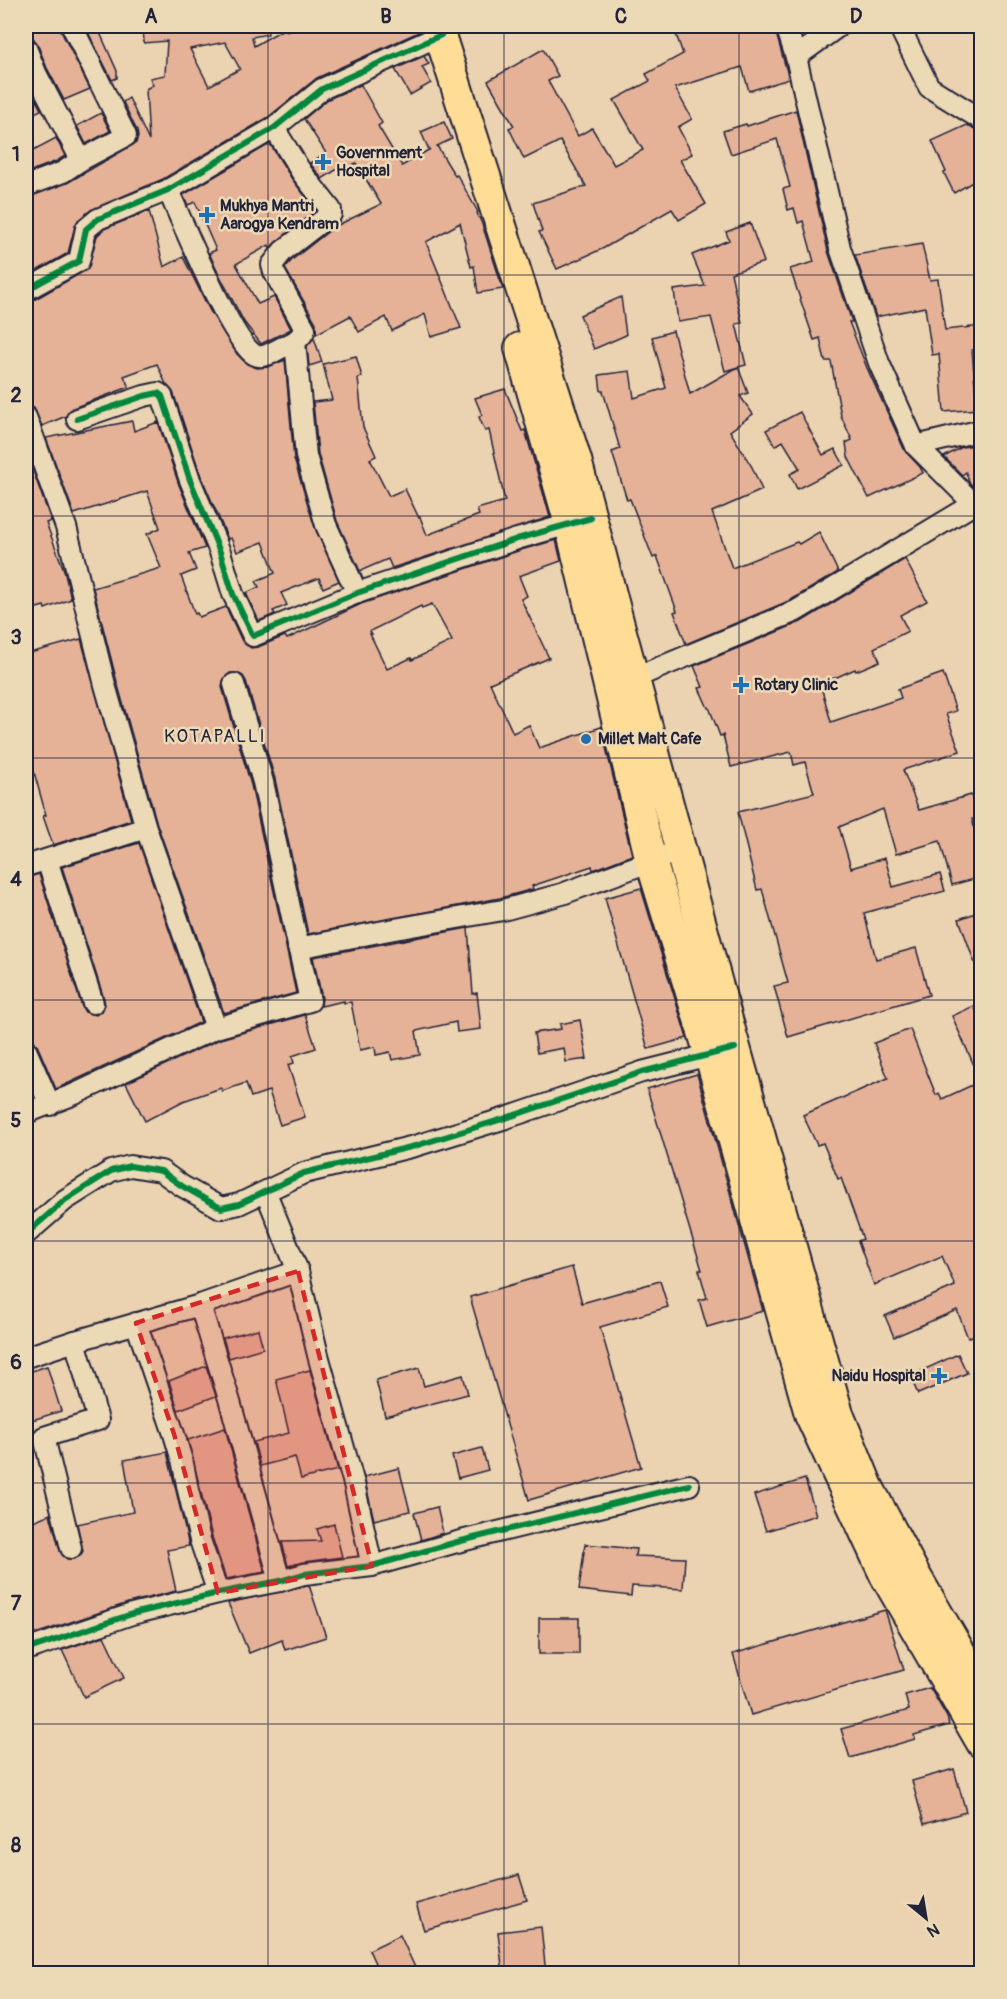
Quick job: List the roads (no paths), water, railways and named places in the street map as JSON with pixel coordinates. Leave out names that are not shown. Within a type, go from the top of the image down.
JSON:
[{"type":"main road","points":[[439,30],[576,460],[581,521],[651,861],[722,1051],[838,1414],[867,1485],[981,1690]]},
{"type":"main road","points":[[581,521],[633,678],[681,850],[722,1051],[810,1414],[885,1575],[981,1743]]},
{"type":"street","points":[[26,186],[63,172],[126,136],[72,26]]},
{"type":"street","points":[[633,678],[796,611],[978,508],[916,446],[879,363],[840,249],[796,57],[786,26]]},
{"type":"street","points":[[796,57],[839,26]]},
{"type":"street","points":[[899,26],[929,87],[981,120]]},
{"type":"street","points":[[26,290],[79,261],[86,229],[98,219],[168,190],[274,128],[322,89],[439,30]]},
{"type":"street","points":[[26,48],[31,75],[81,160]]},
{"type":"street","points":[[168,190],[219,300],[245,346],[256,356],[265,356],[295,342],[305,329],[272,265],[283,250],[331,214],[331,210],[302,173],[274,128]]},
{"type":"street","points":[[295,342],[306,456],[326,525],[357,593]]},
{"type":"street","points":[[77,419],[144,396],[158,393],[162,396],[190,480],[220,552],[233,594],[253,636],[357,593],[581,521]]},
{"type":"street","points":[[26,423],[66,526],[105,685],[146,828],[216,1028]]},
{"type":"street","points":[[916,446],[981,430]]},
{"type":"street","points":[[26,1113],[50,1105],[216,1028],[310,1001],[263,782],[234,684]]},
{"type":"street","points":[[26,866],[146,828]]},
{"type":"street","points":[[298,948],[503,910],[562,894],[681,850]]},
{"type":"street","points":[[47,860],[93,1003]]},
{"type":"street","points":[[26,1050],[50,1105]]},
{"type":"street","points":[[26,1234],[65,1200],[111,1171],[130,1166],[161,1171],[221,1208],[239,1204],[266,1193],[304,1173],[415,1146],[507,1118],[642,1072],[722,1051]]},
{"type":"street","points":[[266,1193],[298,1271],[354,1484],[372,1566]]},
{"type":"street","points":[[26,1357],[200,1305],[298,1271]]},
{"type":"street","points":[[200,1305],[230,1402],[280,1581]]},
{"type":"street","points":[[136,1323],[174,1434],[200,1540],[218,1593]]},
{"type":"street","points":[[71,1548],[44,1437],[98,1420],[75,1341]]},
{"type":"street","points":[[26,1650],[132,1614],[304,1574],[372,1566],[457,1542],[689,1485]]},
{"type":"place","name":"Government Hospital","points":[[323,162]]},
{"type":"place","name":"Mukhya Mantri Aarogya Kendram","points":[[207,215]]},
{"type":"place","name":"Rotary Clinic","points":[[741,685]]},
{"type":"place","name":"Millet Malt Cafe","points":[[586,739]]},
{"type":"place","name":"Naidu Hospital","points":[[939,1376]]},
{"type":"district","name":"KOTAPALLI","points":[[215,736]]}]
